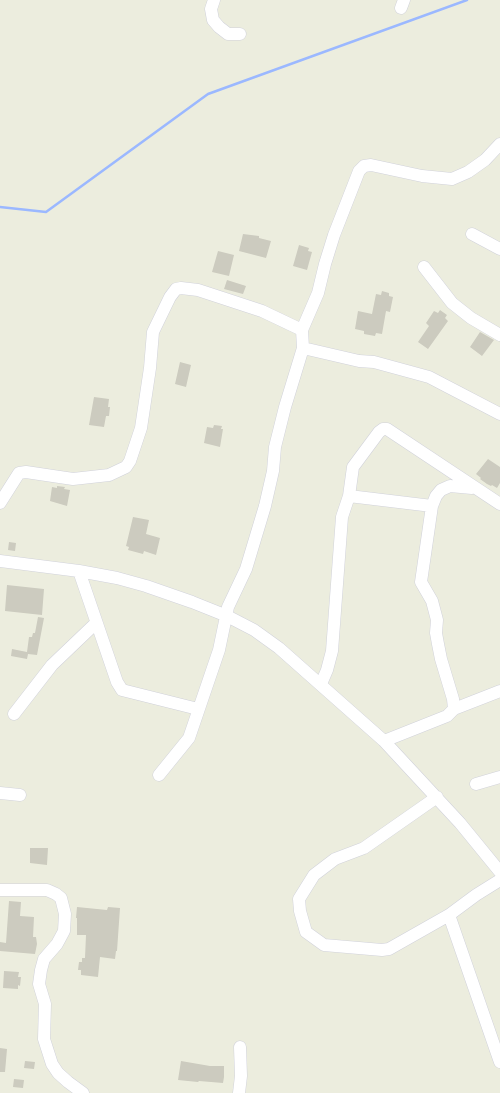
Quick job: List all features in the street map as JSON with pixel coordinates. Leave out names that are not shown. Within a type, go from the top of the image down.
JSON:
[{"type":"street","points":[[214,0],[211,9],[213,20],[218,27],[228,34],[240,34]]},
{"type":"street","points":[[159,775],[189,738],[219,650],[228,607],[246,569],[256,538],[273,471],[275,447],[285,406],[303,348],[302,330],[318,293],[334,235],[359,171],[364,166],[371,165],[422,176],[452,179],[468,172],[485,160],[500,144]]},
{"type":"street","points":[[472,234],[500,249]]},
{"type":"street","points":[[424,267],[452,302],[471,318],[500,335]]},
{"type":"street","points":[[0,503],[19,473],[26,472],[73,479],[109,475],[126,467],[130,461],[141,428],[150,368],[153,332],[170,297],[176,289],[181,288],[198,290],[262,311],[302,330]]},
{"type":"street","points":[[303,348],[359,361],[374,362],[429,377],[500,414]]},
{"type":"street","points":[[321,684],[327,670],[332,651],[342,523],[349,496],[353,467],[382,429],[387,429],[500,504]]},
{"type":"street","points":[[454,709],[453,699],[440,659],[436,633],[437,620],[432,601],[422,582],[432,506],[436,496],[441,490],[450,486],[474,488]]},
{"type":"street","points":[[349,496],[432,506]]},
{"type":"street","points":[[0,560],[117,578],[146,586],[192,602],[227,616],[254,630],[279,648],[384,741],[437,797],[500,872]]},
{"type":"street","points":[[78,571],[117,682],[122,690],[198,709]]},
{"type":"street","points":[[14,714],[52,666],[96,623]]},
{"type":"street","points":[[384,741],[448,716],[454,709],[500,691]]},
{"type":"street","points":[[476,784],[500,777]]},
{"type":"street","points":[[0,793],[20,795]]},
{"type":"street","points":[[437,797],[364,848],[335,859],[314,875],[299,899],[300,911],[306,932],[324,945],[382,950],[396,945],[449,915],[476,895],[500,880]]},
{"type":"street","points":[[0,890],[47,890],[61,898],[65,914],[64,931],[57,944],[44,959],[39,984],[45,1004],[44,1039],[52,1064],[58,1074],[83,1093]]},
{"type":"street","points":[[449,915],[500,1062]]},
{"type":"street","points":[[239,1093],[240,1047]]},
{"type":"building","points":[[243,234],[259,236],[259,238],[271,241],[266,258],[239,251]]},
{"type":"building","points":[[299,245],[309,248],[308,251],[312,252],[307,270],[293,266]]},
{"type":"building","points":[[218,251],[234,255],[229,276],[212,272]]},
{"type":"building","points":[[227,280],[246,286],[243,294],[224,289]]},
{"type":"building","points":[[382,291],[389,293],[389,296],[393,297],[390,312],[386,311],[382,334],[376,333],[375,336],[364,334],[364,331],[355,329],[358,311],[372,314],[376,294],[381,295]]},
{"type":"building","points":[[440,310],[447,315],[445,318],[448,321],[428,349],[418,342],[429,326],[426,323],[434,311],[438,313]]},
{"type":"building","points":[[480,332],[494,340],[482,356],[470,347]]},
{"type":"building","points":[[180,362],[191,365],[186,387],[175,384]]},
{"type":"building","points":[[94,397],[109,399],[109,416],[106,416],[104,427],[89,425]]},
{"type":"building","points":[[214,425],[222,426],[221,429],[223,429],[220,447],[204,443],[207,427],[213,428]]},
{"type":"building","points":[[488,459],[500,467],[500,483],[497,488],[487,484],[476,474]]},
{"type":"building","points":[[57,486],[65,487],[64,489],[70,490],[67,506],[50,501],[52,487],[57,488]]},
{"type":"building","points":[[133,517],[149,520],[146,534],[160,538],[156,555],[144,551],[143,554],[128,550],[129,547],[126,546]]},
{"type":"building","points":[[9,542],[16,543],[15,551],[8,550]]},
{"type":"building","points":[[7,585],[44,589],[42,615],[5,611]]},
{"type":"building","points":[[38,617],[44,618],[37,655],[28,654],[27,659],[11,656],[12,649],[27,652],[29,637],[32,637],[33,633],[35,633]]},
{"type":"building","points":[[30,848],[48,848],[47,865],[30,863]]},
{"type":"building","points":[[9,901],[21,902],[20,916],[34,917],[33,937],[36,937],[37,944],[35,954],[0,951],[0,942],[6,943]]},
{"type":"building","points":[[77,907],[107,910],[108,907],[120,908],[117,951],[115,959],[100,957],[98,977],[81,975],[81,970],[78,970],[79,962],[82,962],[82,958],[85,958],[86,935],[77,935]]},
{"type":"building","points":[[4,971],[19,972],[18,977],[21,977],[20,986],[18,985],[18,989],[3,988]]},
{"type":"building","points":[[0,1048],[7,1049],[5,1072],[0,1072]]},
{"type":"building","points":[[25,1061],[35,1062],[34,1069],[24,1068]]},
{"type":"building","points":[[181,1061],[210,1066],[224,1066],[223,1083],[178,1080]]},
{"type":"building","points":[[14,1079],[24,1080],[23,1088],[13,1087]]},
{"type":"waterway","points":[[0,207],[46,212],[208,94],[467,0]]}]
